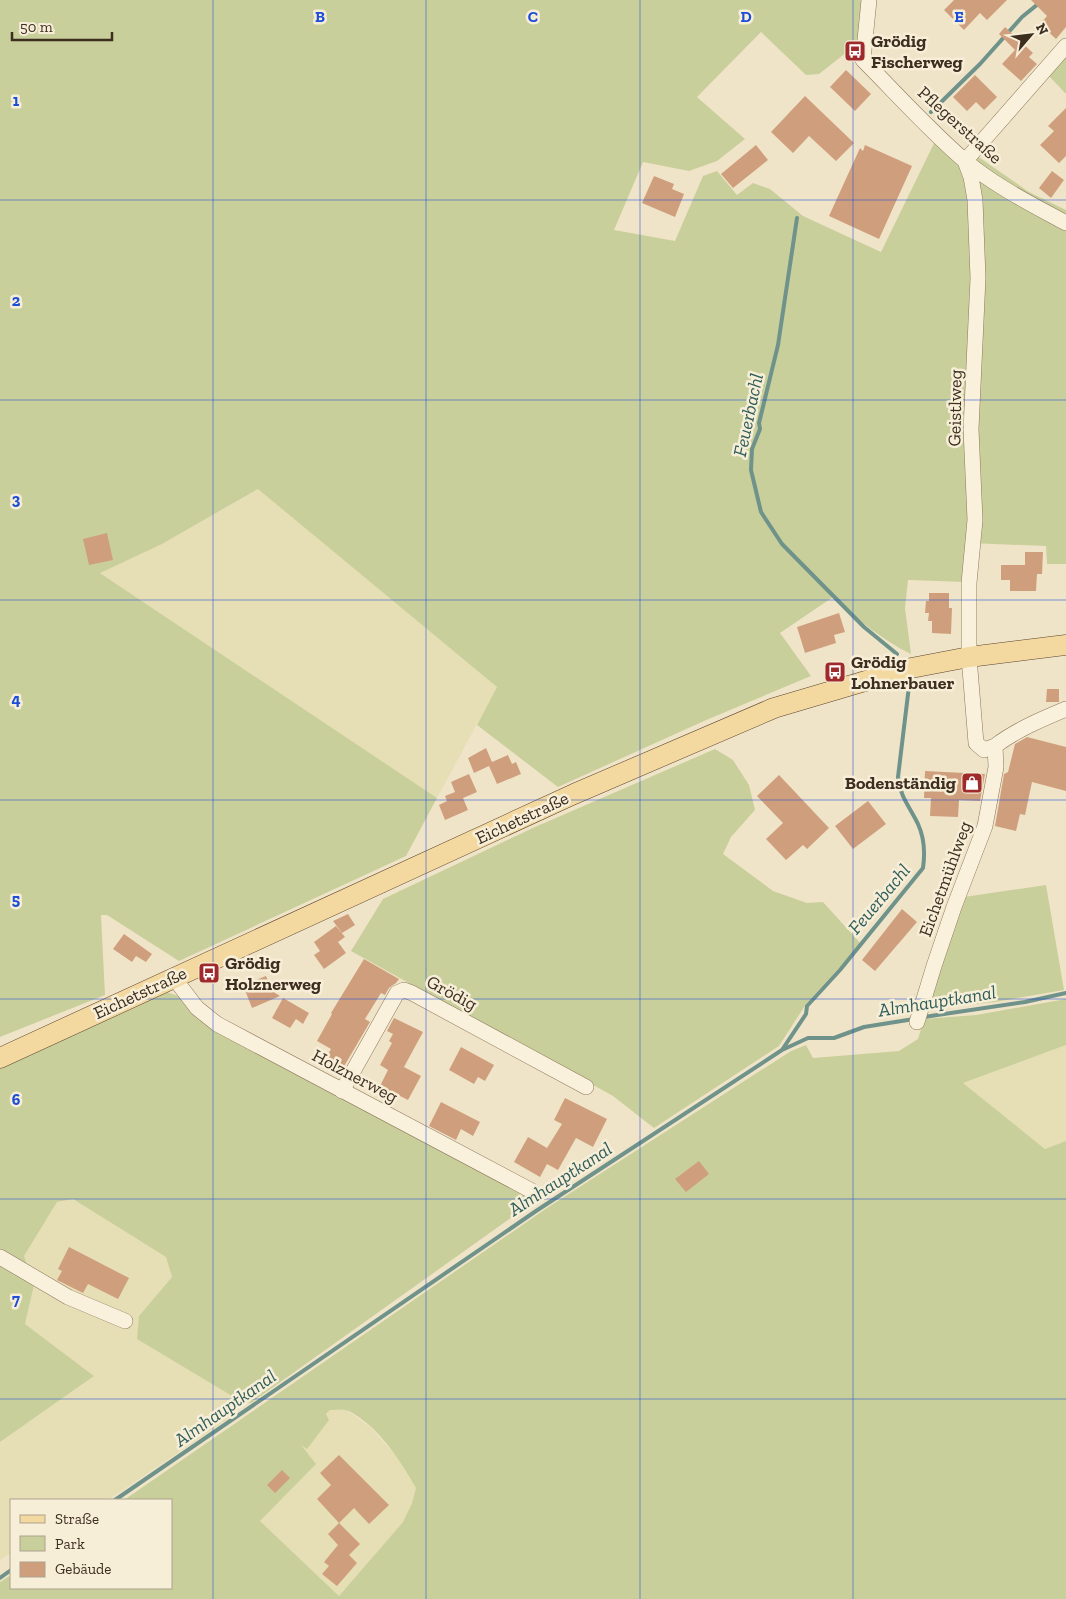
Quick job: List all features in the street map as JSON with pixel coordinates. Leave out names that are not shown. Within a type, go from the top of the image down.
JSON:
[{"type":"main road","name":"Eichetstraße","points":[[0,1058],[640,765],[774,708],[906,669],[969,657],[1066,645]]},
{"type":"street","name":"Pflegerstraße","points":[[869,0],[863,60],[965,161],[1017,196],[1066,223]]},
{"type":"street","points":[[965,161],[1066,46]]},
{"type":"street","name":"Geistlweg","points":[[965,161],[971,178],[975,200],[978,278],[972,429],[975,520],[969,583],[969,657]]},
{"type":"street","points":[[969,657],[976,743],[984,750],[995,746],[1004,738],[1066,709]]},
{"type":"street","name":"Eichetmühlweg","points":[[919,1016],[954,908],[985,826],[996,767],[995,746]]},
{"type":"street","name":"Holznerweg","points":[[174,978],[197,1008],[217,1024],[532,1191]]},
{"type":"street","name":"Grödig","points":[[342,1090],[397,993],[404,990],[586,1087]]},
{"type":"street","points":[[0,1257],[68,1297],[126,1321]]},
{"type":"shaded area","points":[[259,489],[497,687],[437,798],[99,572],[162,544]]},
{"type":"shaded area","points":[[1066,1045],[1066,1141],[1045,1149],[963,1083]]},
{"type":"shaded area","points":[[73,1199],[166,1257],[172,1277],[139,1316],[138,1339],[242,1402],[226,1412],[228,1419],[109,1499],[10,1499],[10,1554],[0,1560],[0,1442],[94,1376],[25,1324],[34,1285],[24,1256],[57,1202]]},
{"type":"shaded area","points":[[330,1410],[347,1410],[370,1427],[401,1461],[416,1488],[412,1503],[403,1522],[339,1596],[260,1521],[315,1464],[300,1446]]},
{"type":"green space","points":[[0,0],[873,0],[870,34],[819,74],[806,75],[761,32],[697,97],[745,139],[717,161],[689,171],[643,162],[614,230],[675,241],[703,176],[717,171],[737,195],[753,183],[770,189],[803,216],[881,252],[940,131],[958,147],[980,158],[1029,192],[1066,210],[1066,564],[1047,564],[1046,546],[969,543],[965,582],[908,580],[905,608],[911,654],[870,628],[833,597],[780,633],[811,676],[704,721],[558,787],[477,725],[497,687],[258,489],[162,544],[100,573],[437,798],[406,856],[179,961],[107,915],[101,915],[105,995],[0,1037]]},
{"type":"green space","points":[[1066,56],[1066,94],[1048,75]]},
{"type":"green space","points":[[715,749],[733,760],[749,785],[755,810],[731,837],[723,854],[773,891],[807,903],[823,902],[861,944],[806,1004],[779,1046],[654,1128],[613,1096],[351,951],[383,899],[535,827]]},
{"type":"green space","points":[[1046,885],[1064,990],[995,1002],[927,1009],[964,897]]},
{"type":"green space","points":[[167,992],[183,998],[205,1021],[536,1200],[251,1403],[242,1402],[137,1339],[139,1316],[172,1277],[166,1257],[73,1199],[57,1202],[24,1256],[34,1285],[25,1324],[94,1376],[0,1442],[0,1067]]},
{"type":"green space","points":[[1066,999],[1066,1045],[963,1083],[1045,1149],[1066,1141],[1066,1599],[0,1599],[0,1582],[10,1576],[10,1589],[172,1589],[172,1499],[125,1499],[547,1208],[791,1051],[806,1045],[813,1058],[899,1051],[918,1039],[924,1019],[976,1015]],"holes":[[[330,1410],[349,1411],[360,1418],[379,1435],[403,1466],[416,1488],[412,1503],[403,1522],[339,1596],[260,1521],[316,1464],[301,1445],[307,1449],[329,1420],[326,1414]]]},
{"type":"building","points":[[954,0],[1007,0],[987,20],[980,13],[964,30],[944,10]]},
{"type":"building","points":[[1031,0],[1066,0],[1066,27],[1056,39],[1040,24],[1047,16]]},
{"type":"building","points":[[1005,27],[1033,53],[1029,57],[1037,64],[1021,81],[1002,64],[1015,50],[999,34]]},
{"type":"building","points":[[846,70],[871,94],[855,111],[830,87]]},
{"type":"building","points":[[975,75],[997,97],[984,110],[976,102],[967,111],[953,97]]},
{"type":"building","points":[[805,96],[854,143],[836,161],[809,136],[793,153],[771,132]]},
{"type":"building","points":[[1066,108],[1066,156],[1059,163],[1040,145],[1054,131],[1048,126]]},
{"type":"building","points":[[756,145],[768,160],[733,188],[721,174]]},
{"type":"building","points":[[865,145],[912,166],[879,239],[829,216],[860,148],[863,151]]},
{"type":"building","points":[[1052,171],[1064,180],[1051,198],[1039,188]]},
{"type":"building","points":[[654,176],[674,184],[672,189],[684,194],[675,217],[642,203]]},
{"type":"building","points":[[107,533],[113,560],[89,565],[83,539]]},
{"type":"building","points":[[1025,552],[1043,552],[1042,574],[1037,574],[1036,591],[1010,591],[1010,580],[1001,580],[1001,565],[1025,565]]},
{"type":"building","points":[[929,593],[949,593],[949,608],[952,608],[951,634],[932,633],[932,621],[928,621],[929,613],[925,613],[926,601],[929,601]]},
{"type":"building","points":[[839,613],[845,632],[834,635],[836,643],[805,653],[797,627]]},
{"type":"building","points":[[1047,689],[1059,689],[1059,702],[1046,702]]},
{"type":"building","points":[[1027,737],[1066,747],[1066,791],[1032,782],[1025,815],[1020,814],[1016,831],[995,826],[1004,774],[1008,772],[1015,744]]},
{"type":"building","points":[[486,748],[492,762],[508,755],[512,764],[516,762],[521,774],[497,784],[489,766],[474,773],[468,758]]},
{"type":"building","points":[[925,771],[985,774],[980,801],[959,800],[958,817],[930,816],[931,798],[924,798]]},
{"type":"building","points":[[469,774],[477,792],[463,798],[468,810],[445,820],[439,805],[447,801],[445,796],[455,792],[451,782]]},
{"type":"building","points":[[779,775],[829,828],[807,849],[803,845],[786,860],[766,839],[783,823],[757,796]]},
{"type":"building","points":[[868,801],[886,824],[853,849],[835,826]]},
{"type":"building","points":[[902,909],[917,922],[875,971],[862,960]]},
{"type":"building","points":[[348,914],[355,925],[342,933],[333,921]]},
{"type":"building","points":[[336,926],[345,937],[338,942],[346,953],[324,969],[314,955],[320,951],[314,942]]},
{"type":"building","points":[[124,934],[152,954],[146,962],[136,956],[132,962],[113,949]]},
{"type":"building","points":[[364,959],[399,979],[389,988],[385,995],[381,993],[365,1019],[370,1022],[343,1068],[326,1058],[331,1049],[317,1041],[331,1013]]},
{"type":"building","points":[[266,976],[272,991],[280,996],[252,1008],[243,985]]},
{"type":"building","points":[[283,998],[309,1013],[303,1024],[296,1019],[290,1028],[272,1018]]},
{"type":"building","points":[[394,1018],[423,1032],[404,1067],[421,1076],[408,1100],[380,1086],[388,1070],[380,1065],[392,1043],[389,1041],[393,1034],[387,1031]]},
{"type":"building","points":[[461,1047],[494,1065],[485,1081],[478,1077],[474,1084],[449,1070]]},
{"type":"building","points":[[565,1098],[607,1119],[593,1147],[576,1138],[558,1170],[547,1164],[540,1177],[514,1162],[528,1137],[547,1148],[562,1124],[554,1120]]},
{"type":"building","points":[[441,1102],[480,1122],[473,1136],[461,1129],[456,1140],[429,1126]]},
{"type":"building","points":[[699,1161],[709,1174],[686,1192],[675,1179]]},
{"type":"building","points":[[69,1247],[129,1278],[118,1299],[88,1284],[83,1293],[57,1280],[62,1271],[58,1269]]},
{"type":"building","points":[[339,1455],[389,1505],[369,1524],[354,1508],[339,1523],[317,1499],[331,1485],[320,1473]]},
{"type":"building","points":[[282,1470],[290,1478],[275,1493],[267,1485]]},
{"type":"building","points":[[339,1523],[360,1544],[349,1555],[357,1563],[337,1586],[322,1574],[329,1566],[324,1562],[338,1545],[328,1534]]},
{"type":"waterway","name":"Feuerbachl","points":[[931,112],[980,64],[1022,17],[1043,0]]},
{"type":"waterway","name":"Feuerbachl","points":[[797,218],[778,345],[759,423],[760,429],[752,449],[751,470],[761,512],[782,544],[864,627],[897,654]]},
{"type":"waterway","name":"Feuerbachl","points":[[782,1050],[806,1014],[807,1006],[840,970],[923,868],[922,834],[903,796],[898,777],[909,686]]},
{"type":"waterway","name":"Almhauptkanal","points":[[924,1017],[1025,1002],[1066,993]]},
{"type":"waterway","name":"Almhauptkanal","points":[[116,1499],[536,1211],[782,1050],[808,1038],[834,1038],[864,1027],[914,1019]]},
{"type":"waterway","name":"Almhauptkanal","points":[[0,1578],[10,1571]]},
{"type":"place","name":"Grödig Fischerweg","points":[[855,51]]},
{"type":"place","name":"Grödig Lohnerbauer","points":[[835,672]]},
{"type":"place","name":"Bodenständig","points":[[972,783]]},
{"type":"place","name":"Grödig Holznerweg","points":[[209,973]]}]
